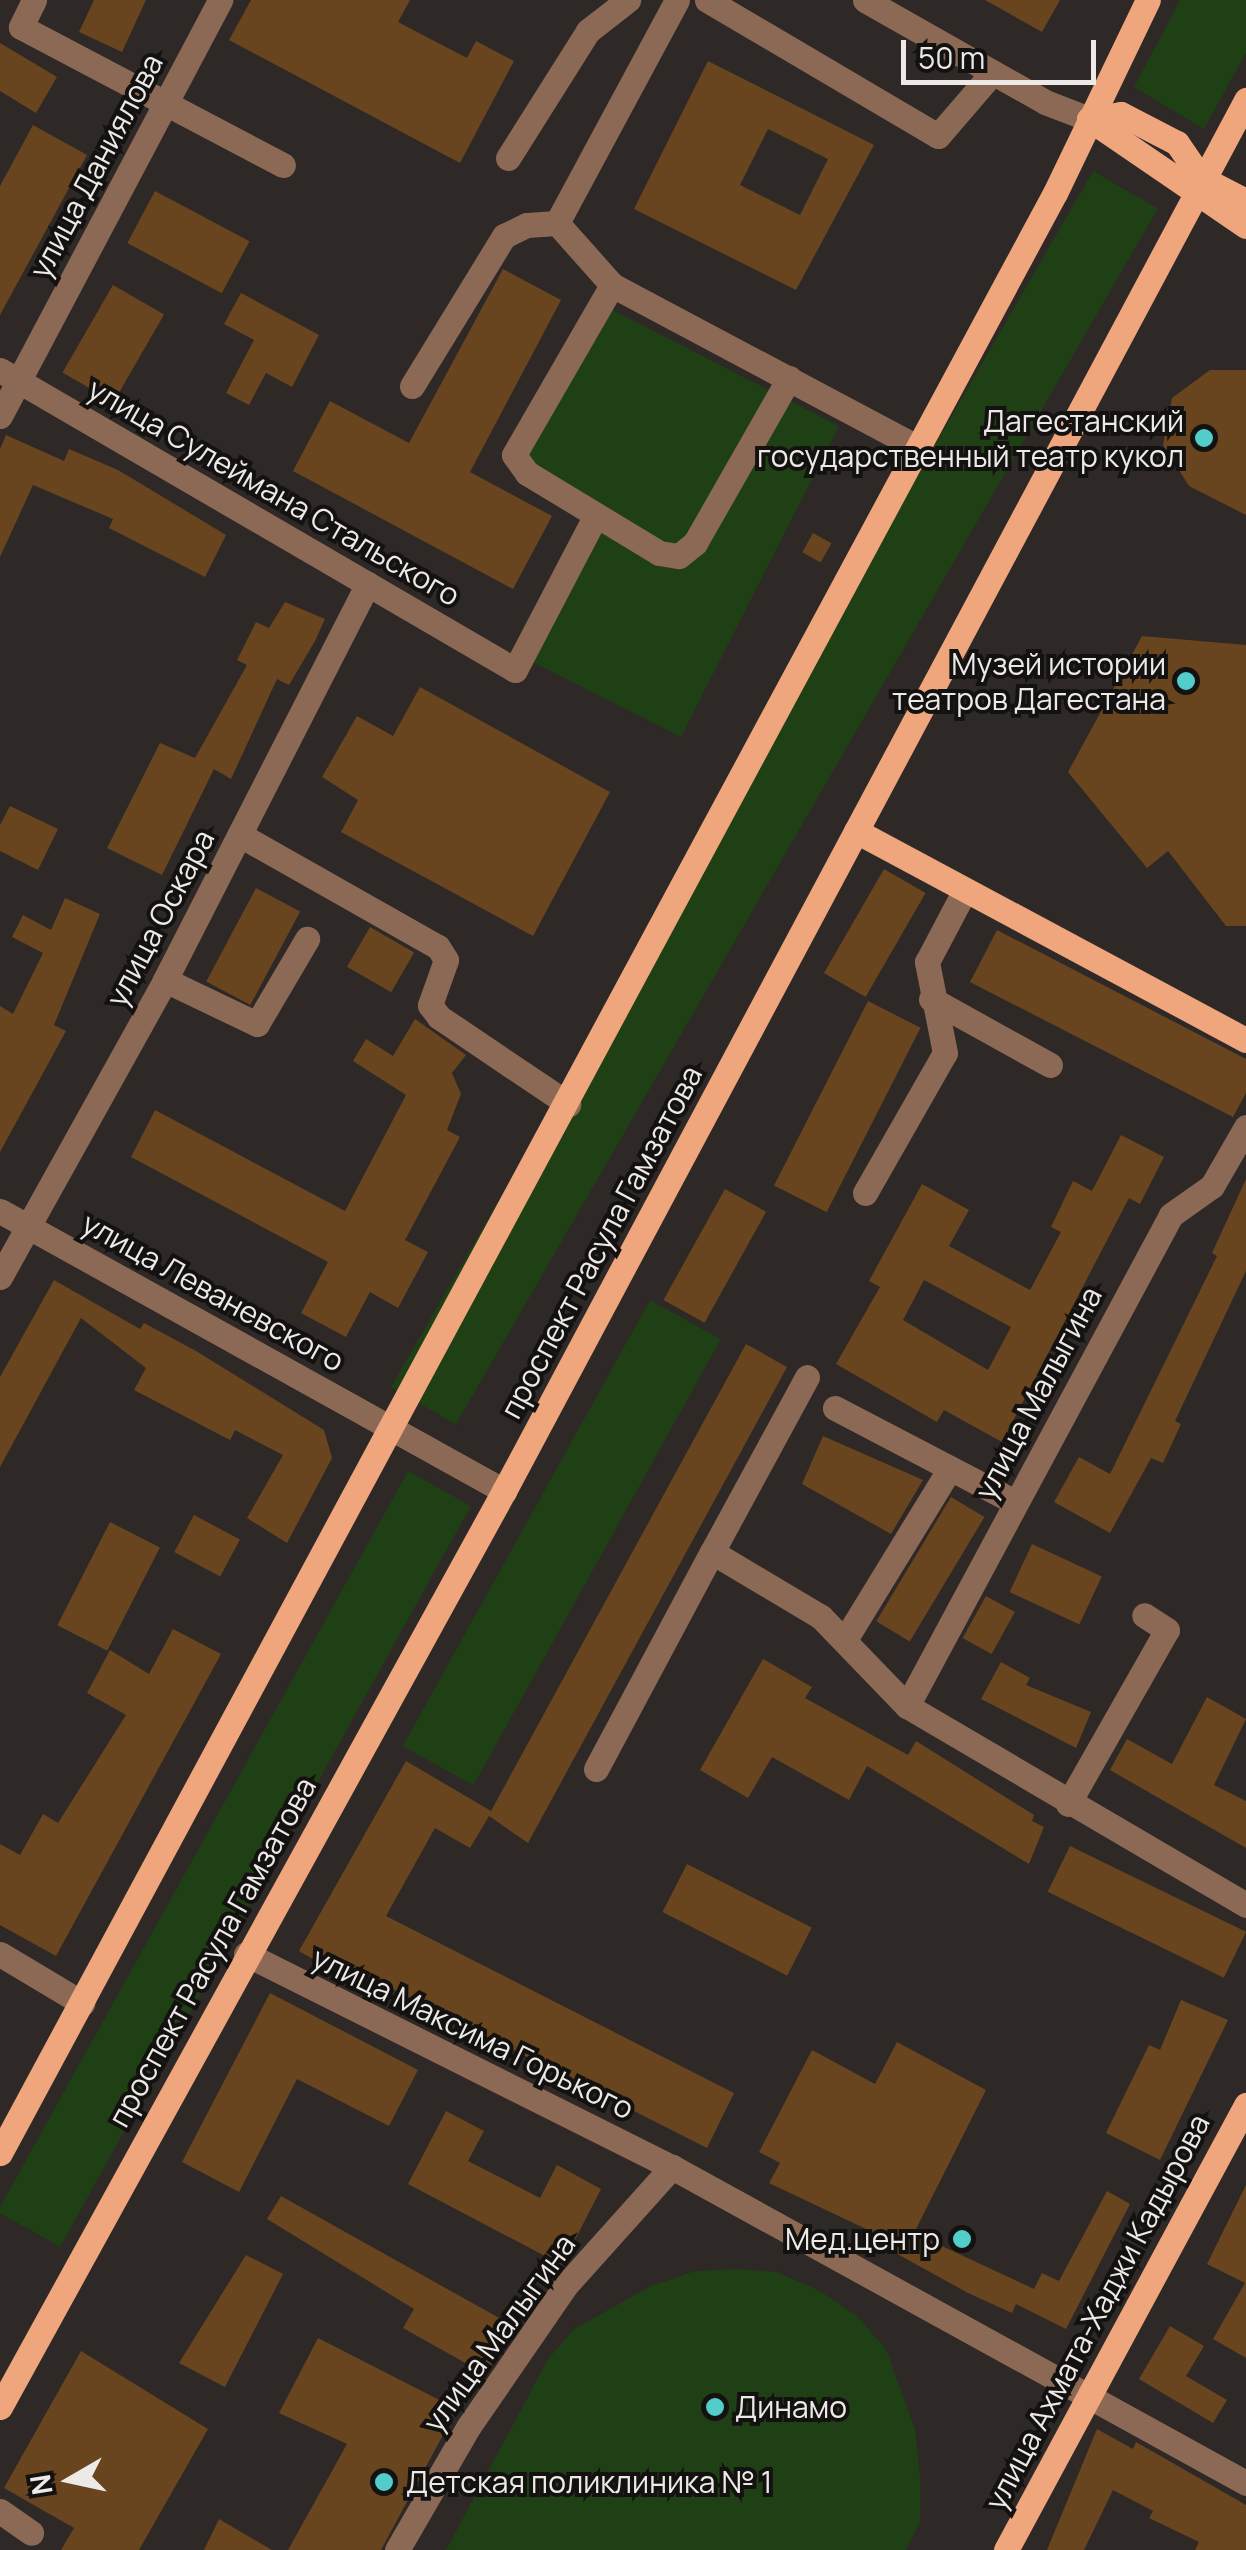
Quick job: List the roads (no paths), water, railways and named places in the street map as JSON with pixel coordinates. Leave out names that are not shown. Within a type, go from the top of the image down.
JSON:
[{"type":"main road","points":[[0,2153],[394,1430],[919,448],[1148,0]]},
{"type":"main road","name":"проспект Расула Гамзатова","points":[[0,2407],[504,1490],[1246,100]]},
{"type":"main road","points":[[1089,119],[1122,114],[1177,144],[1200,184],[1246,226]]},
{"type":"main road","points":[[1089,119],[1114,152],[1161,181],[1200,184],[1246,201]]},
{"type":"main road","points":[[857,829],[1246,1037]]},
{"type":"main road","points":[[857,829],[1246,1037]]},
{"type":"main road","name":"улица Ахмата-Хаджи Кадырова","points":[[1006,2550],[1246,2105]]},
{"type":"street","points":[[34,0],[22,26],[283,164]]},
{"type":"street","name":"улица Даниялова","points":[[0,416],[10,375],[166,103],[220,0]]},
{"type":"street","points":[[508,158],[588,31],[628,0]]},
{"type":"street","points":[[557,223],[677,0]]},
{"type":"street","points":[[707,0],[938,136],[993,72]]},
{"type":"street","points":[[865,0],[993,72],[1089,119]]},
{"type":"street","points":[[557,223],[612,285],[919,448]]},
{"type":"street","points":[[412,386],[504,236],[527,225],[557,223]]},
{"type":"street","points":[[612,285],[514,455],[527,473],[659,553],[679,556],[695,543],[789,378]]},
{"type":"street","name":"улица Сулеймана Стальского","points":[[10,375],[515,670],[596,515]]},
{"type":"street","name":"улица Оскара","points":[[0,1278],[166,980],[368,584]]},
{"type":"street","points":[[240,835],[438,947],[446,960],[430,1005],[439,1017],[568,1104]]},
{"type":"street","points":[[865,1193],[945,1054],[931,999],[927,962],[965,890]]},
{"type":"street","points":[[166,980],[256,1024],[308,939]]},
{"type":"street","points":[[931,999],[1050,1065]]},
{"type":"street","name":"улица Малыгина","points":[[907,1706],[1171,1215],[1212,1186],[1246,1127]]},
{"type":"street","name":"улица Леваневского","points":[[0,1211],[504,1490]]},
{"type":"street","points":[[596,1769],[807,1377]]},
{"type":"street","points":[[834,1408],[1016,1502]]},
{"type":"street","points":[[846,1638],[950,1468]]},
{"type":"street","points":[[712,1552],[803,1604],[846,1638],[907,1706],[1246,1906]]},
{"type":"street","points":[[1068,1804],[1168,1630],[1144,1614]]},
{"type":"street","points":[[0,1954],[82,2003]]},
{"type":"street","name":"улица Максима Горького","points":[[246,1954],[672,2168],[1087,2401]]},
{"type":"street","name":"улица Малыгина","points":[[396,2550],[470,2426],[566,2285],[672,2168]]},
{"type":"street","points":[[1087,2401],[1246,2483]]},
{"type":"street","points":[[0,2511],[31,2533]]},
{"type":"place","name":"Дагестанский государственный театр кукол","points":[[1204,438]]},
{"type":"place","name":"Музей истории театров Дагестана","points":[[1186,681]]},
{"type":"place","name":"Мед.центр","points":[[962,2239]]},
{"type":"place","name":"Динамо","points":[[715,2407]]},
{"type":"place","name":"Детская поликлиника № 1","points":[[384,2482]]}]
